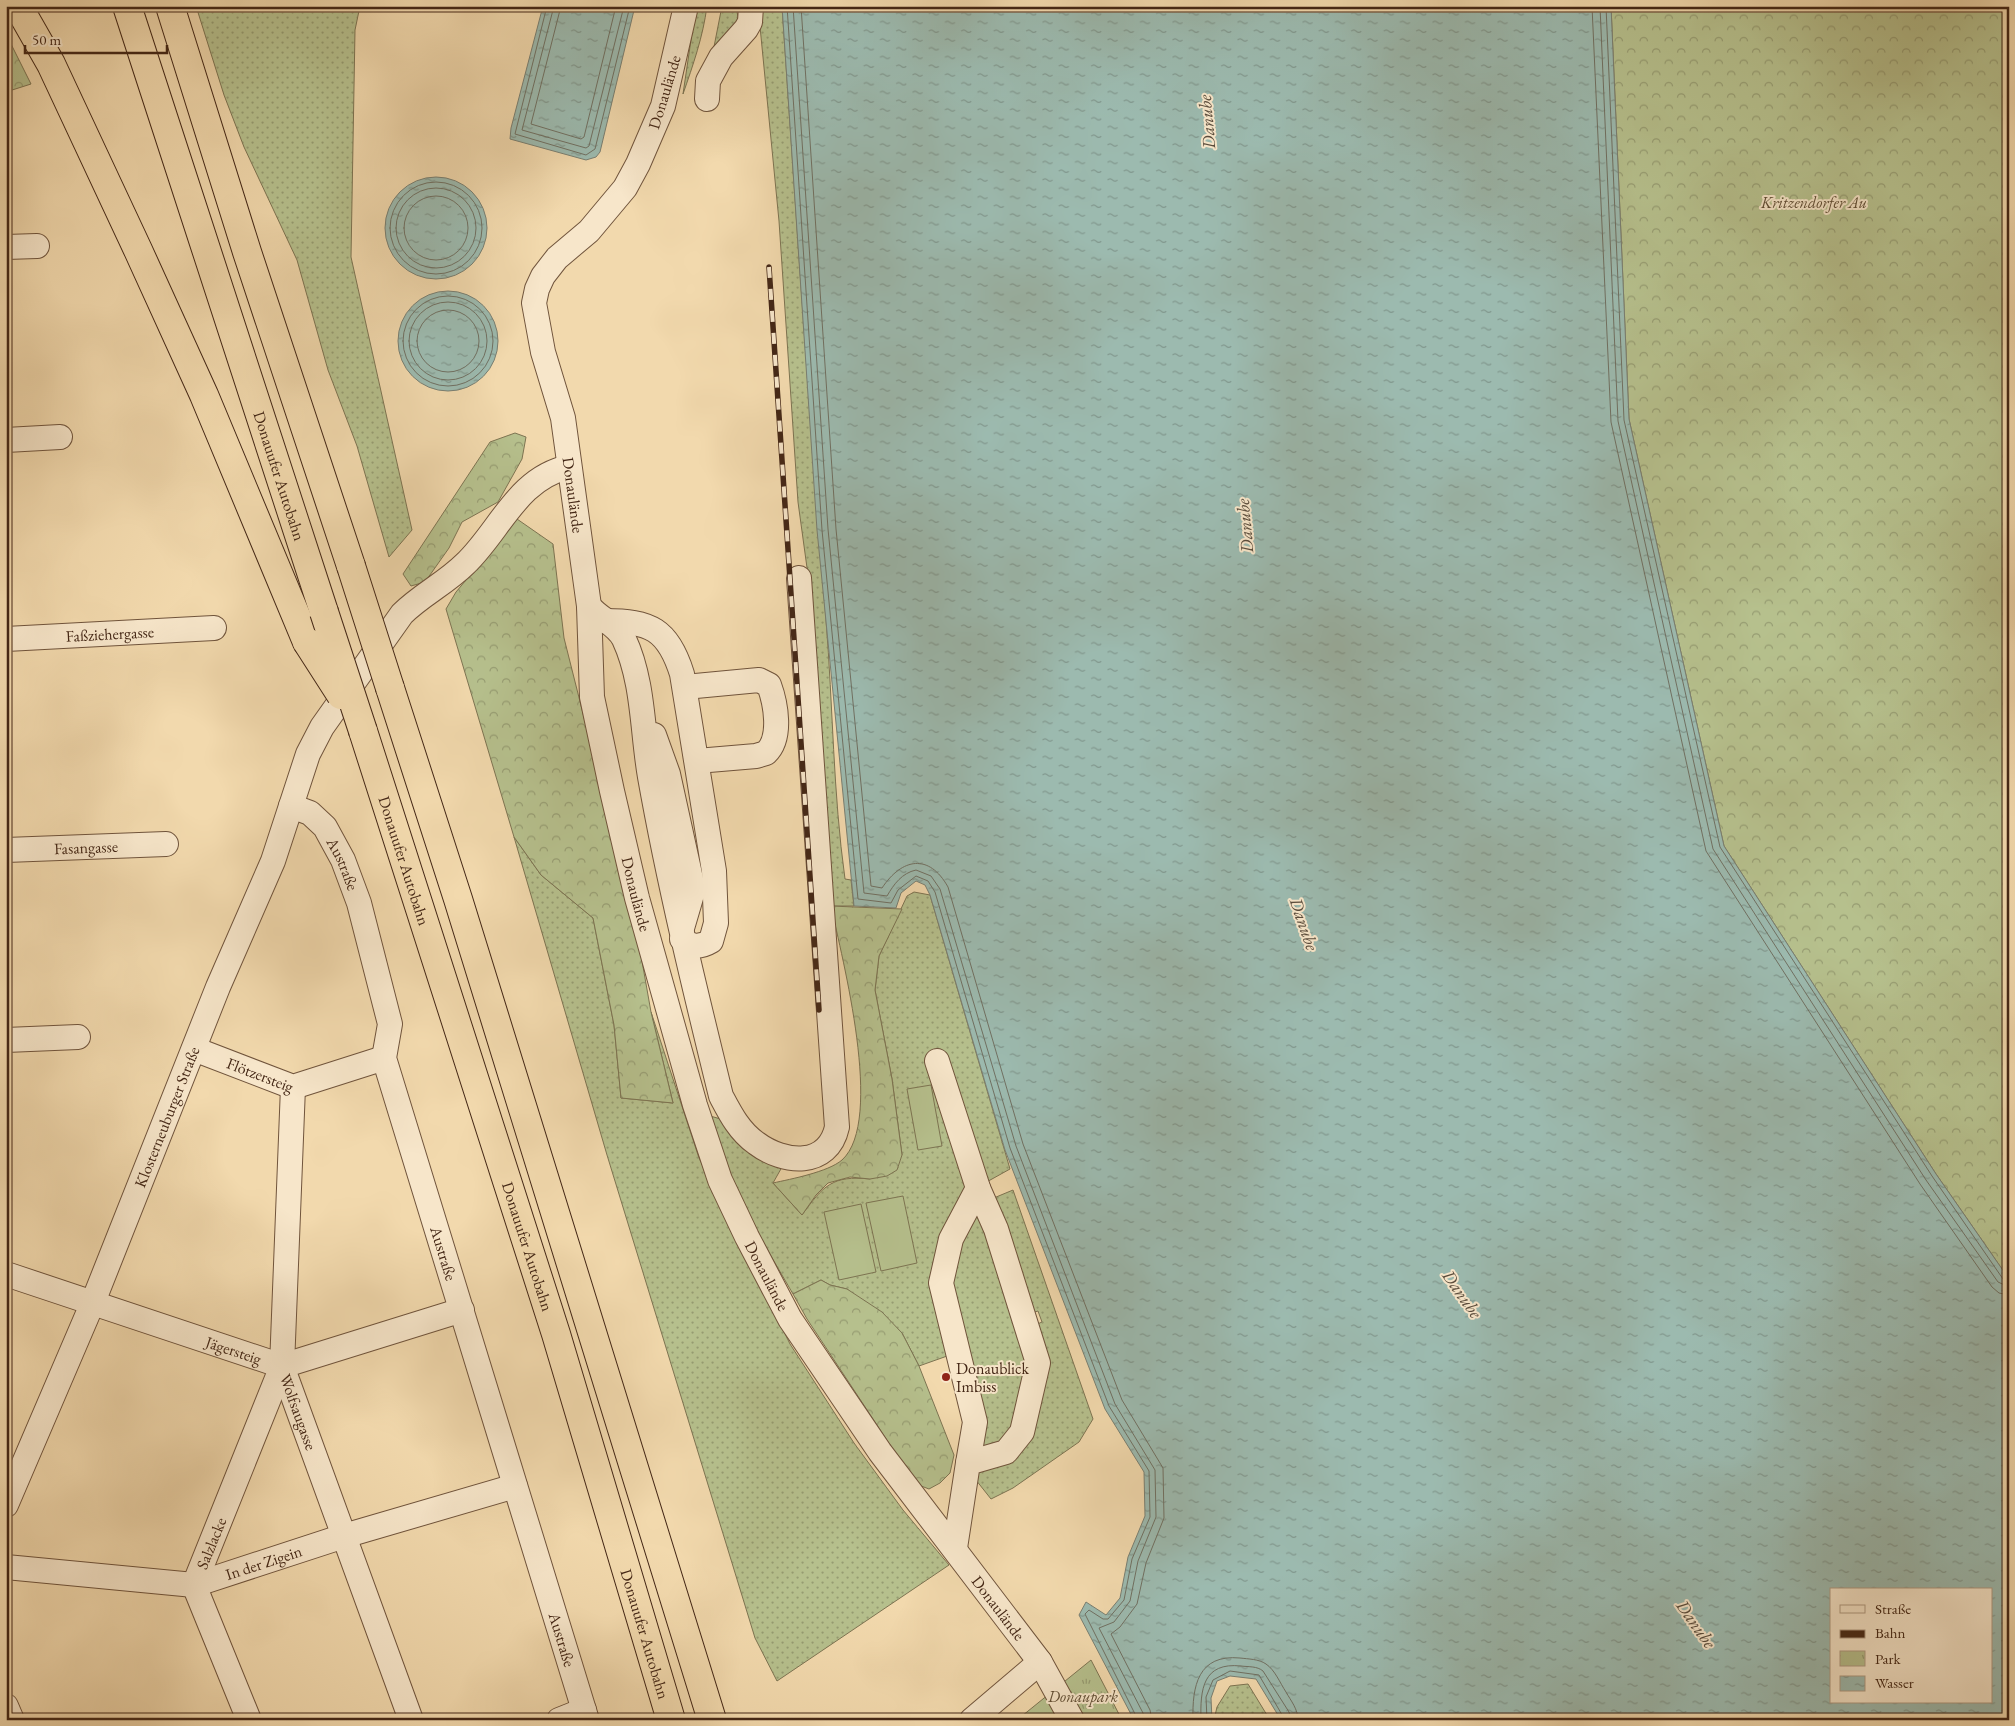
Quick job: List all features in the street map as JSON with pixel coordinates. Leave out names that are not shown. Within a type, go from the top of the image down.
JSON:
[{"type":"highway","points":[[18,6],[51,64],[204,395],[307,642],[363,730]]},
{"type":"highway","name":"Donauufer Autobahn","points":[[127,6],[363,730],[556,1334],[671,1720]]},
{"type":"highway","points":[[170,6],[461,908],[712,1720]]},
{"type":"street","name":"Donaulände","points":[[686,6],[663,106],[638,164],[625,188],[589,231],[557,258],[537,289],[534,303],[540,339],[563,418],[569,467],[597,613],[592,697],[612,791],[637,898],[695,1105],[720,1180],[790,1319],[880,1452],[1040,1662],[1072,1720]]},
{"type":"street","points":[[707,99],[708,81],[720,57],[746,29],[750,22],[751,6]]},
{"type":"street","points":[[6,247],[37,246]]},
{"type":"street","points":[[6,440],[60,437]]},
{"type":"street","name":"Klosterneuburger Straße","points":[[6,1506],[93,1302],[194,1049],[273,861],[301,771],[322,728],[408,608],[447,581],[467,563],[514,502],[531,486],[545,475],[569,467]]},
{"type":"street","points":[[597,613],[617,628],[623,636],[632,658],[640,696],[649,775],[681,935],[721,1096],[733,1118],[750,1138],[769,1151],[784,1157],[798,1158],[821,1154],[834,1139],[837,1127],[799,578]]},
{"type":"street","points":[[597,613],[662,634],[675,651],[685,687],[714,871],[716,923],[711,941],[705,945],[693,946],[681,935]]},
{"type":"street","name":"Faßziehergasse","points":[[6,639],[214,628]]},
{"type":"street","points":[[685,687],[759,680],[769,685],[773,695],[775,740],[766,753],[756,756],[697,761]]},
{"type":"street","name":"Austraße","points":[[290,806],[310,813],[325,827],[343,860],[359,903],[390,1024],[384,1058],[586,1715]]},
{"type":"street","name":"Fasangasse","points":[[6,850],[166,844]]},
{"type":"street","points":[[6,1040],[78,1037]]},
{"type":"street","name":"Flötzersteig","points":[[194,1049],[293,1087],[384,1058]]},
{"type":"street","points":[[937,1061],[978,1188],[996,1229],[1038,1364],[1022,1432],[1006,1452],[968,1463]]},
{"type":"street","name":"Wolfsaugasse","points":[[293,1087],[282,1366],[411,1720]]},
{"type":"street","points":[[954,1548],[974,1422],[941,1283],[951,1239],[978,1188]]},
{"type":"street","name":"Jägersteig","points":[[6,1274],[282,1366],[462,1310]]},
{"type":"street","name":"Salzlacke","points":[[249,1720],[194,1585],[282,1366]]},
{"type":"street","name":"In der Zigein","points":[[6,1567],[194,1585],[344,1536],[516,1486]]},
{"type":"street","points":[[972,1720],[1040,1662]]},
{"type":"street","points":[[6,1706],[12,1720]]},
{"type":"street","points":[[559,1720],[586,1715]]},
{"type":"green space","points":[[196,6],[360,6],[355,30],[351,257],[412,530],[389,557],[357,446],[328,370],[297,260],[244,147],[224,95]]},
{"type":"green space","points":[[696,6],[707,6],[694,62],[683,94]]},
{"type":"green space","points":[[722,6],[736,6],[739,23],[711,62]]},
{"type":"green space","points":[[758,6],[782,6],[838,814],[845,879],[851,880],[854,906],[831,906],[808,575],[798,502],[779,221]]},
{"type":"green space","name":"Kritzendorfer Au","points":[[1611,6],[2009,6],[2009,1279],[1936,1174],[1724,846],[1629,419]]},
{"type":"green space","points":[[6,34],[31,84],[9,91],[6,91]]},
{"type":"green space","points":[[515,433],[526,437],[522,459],[498,502],[462,522],[449,548],[425,582],[411,586],[403,574],[490,442]]},
{"type":"green space","points":[[517,519],[553,544],[564,638],[634,916],[651,1012],[673,1103],[621,1098],[614,1025],[593,918],[541,875],[514,837],[446,609],[456,592]]},
{"type":"green space","points":[[514,837],[541,875],[593,918],[614,1025],[621,1098],[673,1103],[651,1012],[699,1158],[790,1344],[854,1443],[903,1510],[949,1565],[777,1681],[755,1638],[607,1155]]},
{"type":"green space","points":[[914,892],[930,895],[1010,1169],[983,1184],[966,1183],[963,1195],[947,1231],[950,1355],[919,1366],[902,1333],[847,1289],[830,1285],[821,1280],[793,1294],[732,1189],[710,1116],[721,1119],[782,1167],[773,1183],[802,1215],[816,1197],[830,1185],[846,1179],[870,1179],[902,1155],[892,1079],[875,990],[879,956],[907,896]]},
{"type":"green space","points":[[831,906],[902,909],[879,956],[875,990],[892,1079],[902,1155],[897,1170],[887,1176],[870,1179],[850,1177],[828,1183],[816,1195],[802,1215],[773,1183],[828,1168],[842,1160],[854,1140],[860,1111],[857,1038],[851,999]]},
{"type":"green space","points":[[931,1085],[942,1146],[918,1150],[907,1089]]},
{"type":"green space","points":[[1013,1190],[1093,1419],[1079,1442],[1013,1488],[991,1499],[972,1475],[1013,1453],[1033,1326],[1042,1322],[1038,1311],[1028,1314],[989,1200]]},
{"type":"green space","points":[[903,1196],[917,1263],[881,1271],[866,1203]]},
{"type":"green space","points":[[861,1204],[876,1272],[839,1280],[824,1212]]},
{"type":"green space","points":[[974,1212],[979,1213],[1032,1369],[1004,1447],[981,1449],[955,1316],[950,1267]]},
{"type":"green space","points":[[821,1280],[830,1285],[847,1289],[882,1312],[902,1333],[919,1366],[954,1455],[950,1473],[940,1483],[929,1489],[916,1484],[807,1319],[793,1294]]},
{"type":"green space","name":"Donaupark","points":[[1091,1660],[1122,1720],[1017,1720]]},
{"type":"green space","points":[[1248,1684],[1270,1720],[1214,1720],[1217,1707],[1230,1686]]},
{"type":"water","points":[[543,6],[635,6],[600,152],[596,157],[586,160],[510,139],[511,128]]},
{"type":"water","name":"Danube","points":[[782,6],[1611,6],[1629,419],[1724,846],[1936,1174],[2009,1279],[2009,1720],[1281,1720],[1256,1679],[1230,1676],[1217,1681],[1211,1698],[1212,1720],[1134,1720],[1079,1615],[1086,1602],[1106,1615],[1120,1598],[1128,1557],[1145,1516],[1144,1472],[1105,1409],[1005,1150],[930,895],[925,885],[916,881],[901,893],[896,908],[854,906],[817,530]]},
{"type":"water","points":[[436,177],[456,181],[472,192],[483,208],[487,228],[483,248],[472,264],[456,275],[436,279],[416,275],[400,264],[389,248],[385,228],[389,208],[400,192],[416,181]]},
{"type":"water","points":[[448,291],[458,292],[476,299],[490,313],[497,331],[497,351],[490,369],[476,383],[458,390],[448,391],[438,390],[420,383],[406,369],[399,351],[398,341],[399,331],[406,313],[420,299],[438,292]]},
{"type":"railway","points":[[769,267],[819,1010]]},
{"type":"place","name":"Donaublick Imbiss","points":[[946,1377]]}]
